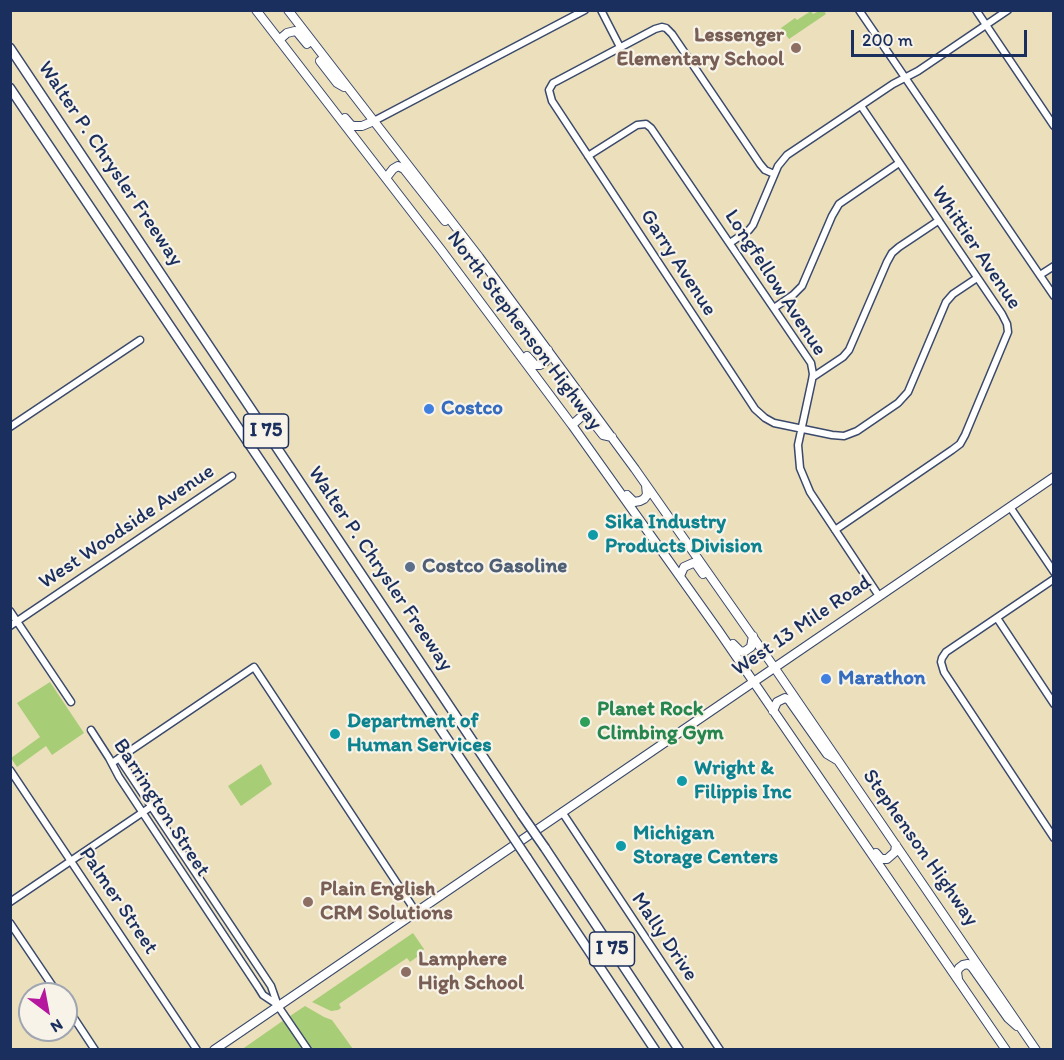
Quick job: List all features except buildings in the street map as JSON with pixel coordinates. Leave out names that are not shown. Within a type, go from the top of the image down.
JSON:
[{"type":"highway","name":"Walter P. Chrysler Freeway","points":[[10,48],[680,1050]]},
{"type":"highway","name":"Walter P. Chrysler Freeway","points":[[10,88],[655,1050]]},
{"type":"main road","name":"North Stephenson Highway","points":[[256,10],[572,425],[753,681]]},
{"type":"main road","name":"North Stephenson Highway","points":[[288,10],[459,231],[612,436],[774,667]]},
{"type":"main road","points":[[279,40],[287,33],[295,31],[298,33],[337,82],[352,94]]},
{"type":"main road","points":[[302,70],[315,79],[351,125],[362,126],[374,121]]},
{"type":"main road","points":[[386,178],[398,166],[404,169],[443,219],[459,231]]},
{"type":"main road","points":[[485,308],[498,317],[535,365],[545,362],[548,358],[548,350]]},
{"type":"main road","points":[[572,425],[581,417],[586,416],[603,435],[612,436]]},
{"type":"main road","name":"West 13 Mile Road","points":[[214,1050],[1053,477]]},
{"type":"main road","points":[[611,480],[621,487],[629,498],[637,502],[646,497],[646,485]]},
{"type":"main road","points":[[680,576],[681,570],[687,565],[696,564],[730,612],[739,617]]},
{"type":"main road","points":[[690,590],[707,606],[740,651],[744,652],[751,647],[753,636]]},
{"type":"main road","name":"Stephenson Highway","points":[[774,667],[1036,1050]]},
{"type":"main road","name":"Stephenson Highway","points":[[753,681],[1006,1050]]},
{"type":"main road","points":[[774,711],[777,702],[785,698],[789,700],[827,754],[839,762]]},
{"type":"main road","points":[[813,767],[826,780],[878,856],[884,860],[890,858],[895,852],[896,845]]},
{"type":"main road","points":[[957,979],[959,968],[968,964],[972,967],[1008,1018],[1023,1030]]},
{"type":"street","points":[[374,121],[585,10]]},
{"type":"street","points":[[601,10],[620,47],[658,27],[666,28],[760,164],[765,170],[774,174]]},
{"type":"street","points":[[860,10],[1053,296]]},
{"type":"street","points":[[975,10],[1053,126]]},
{"type":"street","points":[[730,243],[753,225],[774,174],[787,155],[1008,10]]},
{"type":"street","name":"Garry Avenue","points":[[620,47],[553,84],[549,90],[552,101],[755,408],[765,418],[774,423],[836,436],[849,435],[898,403],[908,392],[946,302],[977,278]]},
{"type":"street","name":"Whittier Avenue","points":[[835,530],[952,450],[963,439],[1008,332],[1005,320],[861,106]]},
{"type":"street","name":"Longfellow Avenue","points":[[588,156],[637,124],[649,126],[774,308],[810,363],[813,377],[798,445],[800,468],[810,492],[879,596]]},
{"type":"street","points":[[774,308],[796,293],[804,282],[836,208],[899,163]]},
{"type":"street","points":[[813,377],[843,357],[849,350],[892,253],[938,220]]},
{"type":"street","points":[[1040,275],[1053,266]]},
{"type":"street","points":[[10,427],[140,340]]},
{"type":"street","name":"West Woodside Avenue","points":[[10,626],[232,476]]},
{"type":"street","points":[[1010,507],[1053,572]]},
{"type":"street","points":[[1053,579],[946,652],[941,662],[944,672],[1053,837]]},
{"type":"street","points":[[10,612],[71,702]]},
{"type":"street","points":[[997,618],[1053,704]]},
{"type":"street","points":[[112,763],[254,666],[416,912]]},
{"type":"street","name":"Barrington Street","points":[[91,730],[119,777],[264,995],[278,1006]]},
{"type":"street","name":"Barrington Street","points":[[119,758],[271,986],[278,1006]]},
{"type":"street","name":"Palmer Street","points":[[10,770],[198,1050]]},
{"type":"street","points":[[10,902],[152,806]]},
{"type":"street","name":"Mally Drive","points":[[562,812],[720,1050]]},
{"type":"street","name":"Barrington Street","points":[[204,905],[213,899]]},
{"type":"street","points":[[10,923],[50,982]]},
{"type":"street","points":[[278,1006],[308,1050]]},
{"type":"street","points":[[78,1024],[95,1050]]},
{"type":"green space","points":[[811,11],[813,14],[824,11],[826,14],[789,39],[781,28]]},
{"type":"green space","points":[[50,682],[84,733],[52,755],[46,746],[17,767],[11,758],[40,737],[17,703]]},
{"type":"green space","points":[[261,764],[272,784],[241,806],[228,786]]},
{"type":"green space","points":[[413,933],[424,949],[410,962],[407,958],[339,1004],[341,1008],[338,1010],[331,1011],[312,1002]]},
{"type":"green space","points":[[305,1006],[332,1020],[353,1049],[312,1049],[290,1016]]},
{"type":"green space","points":[[284,1020],[304,1049],[241,1050]]},
{"type":"place","name":"Lessenger Elementary School","points":[[796,48]]},
{"type":"place","name":"Costco","points":[[429,409]]},
{"type":"place","name":"Sika Industry Products Division","points":[[593,535]]},
{"type":"place","name":"Costco Gasoline","points":[[410,567]]},
{"type":"place","name":"Marathon","points":[[826,679]]},
{"type":"place","name":"Planet Rock Climbing Gym","points":[[585,722]]},
{"type":"place","name":"Department of Human Services","points":[[335,734]]},
{"type":"place","name":"Wright & Filippis Inc","points":[[682,781]]},
{"type":"place","name":"Michigan Storage Centers","points":[[621,846]]},
{"type":"place","name":"Plain English CRM Solutions","points":[[308,902]]},
{"type":"place","name":"Lamphere High School","points":[[406,972]]}]
